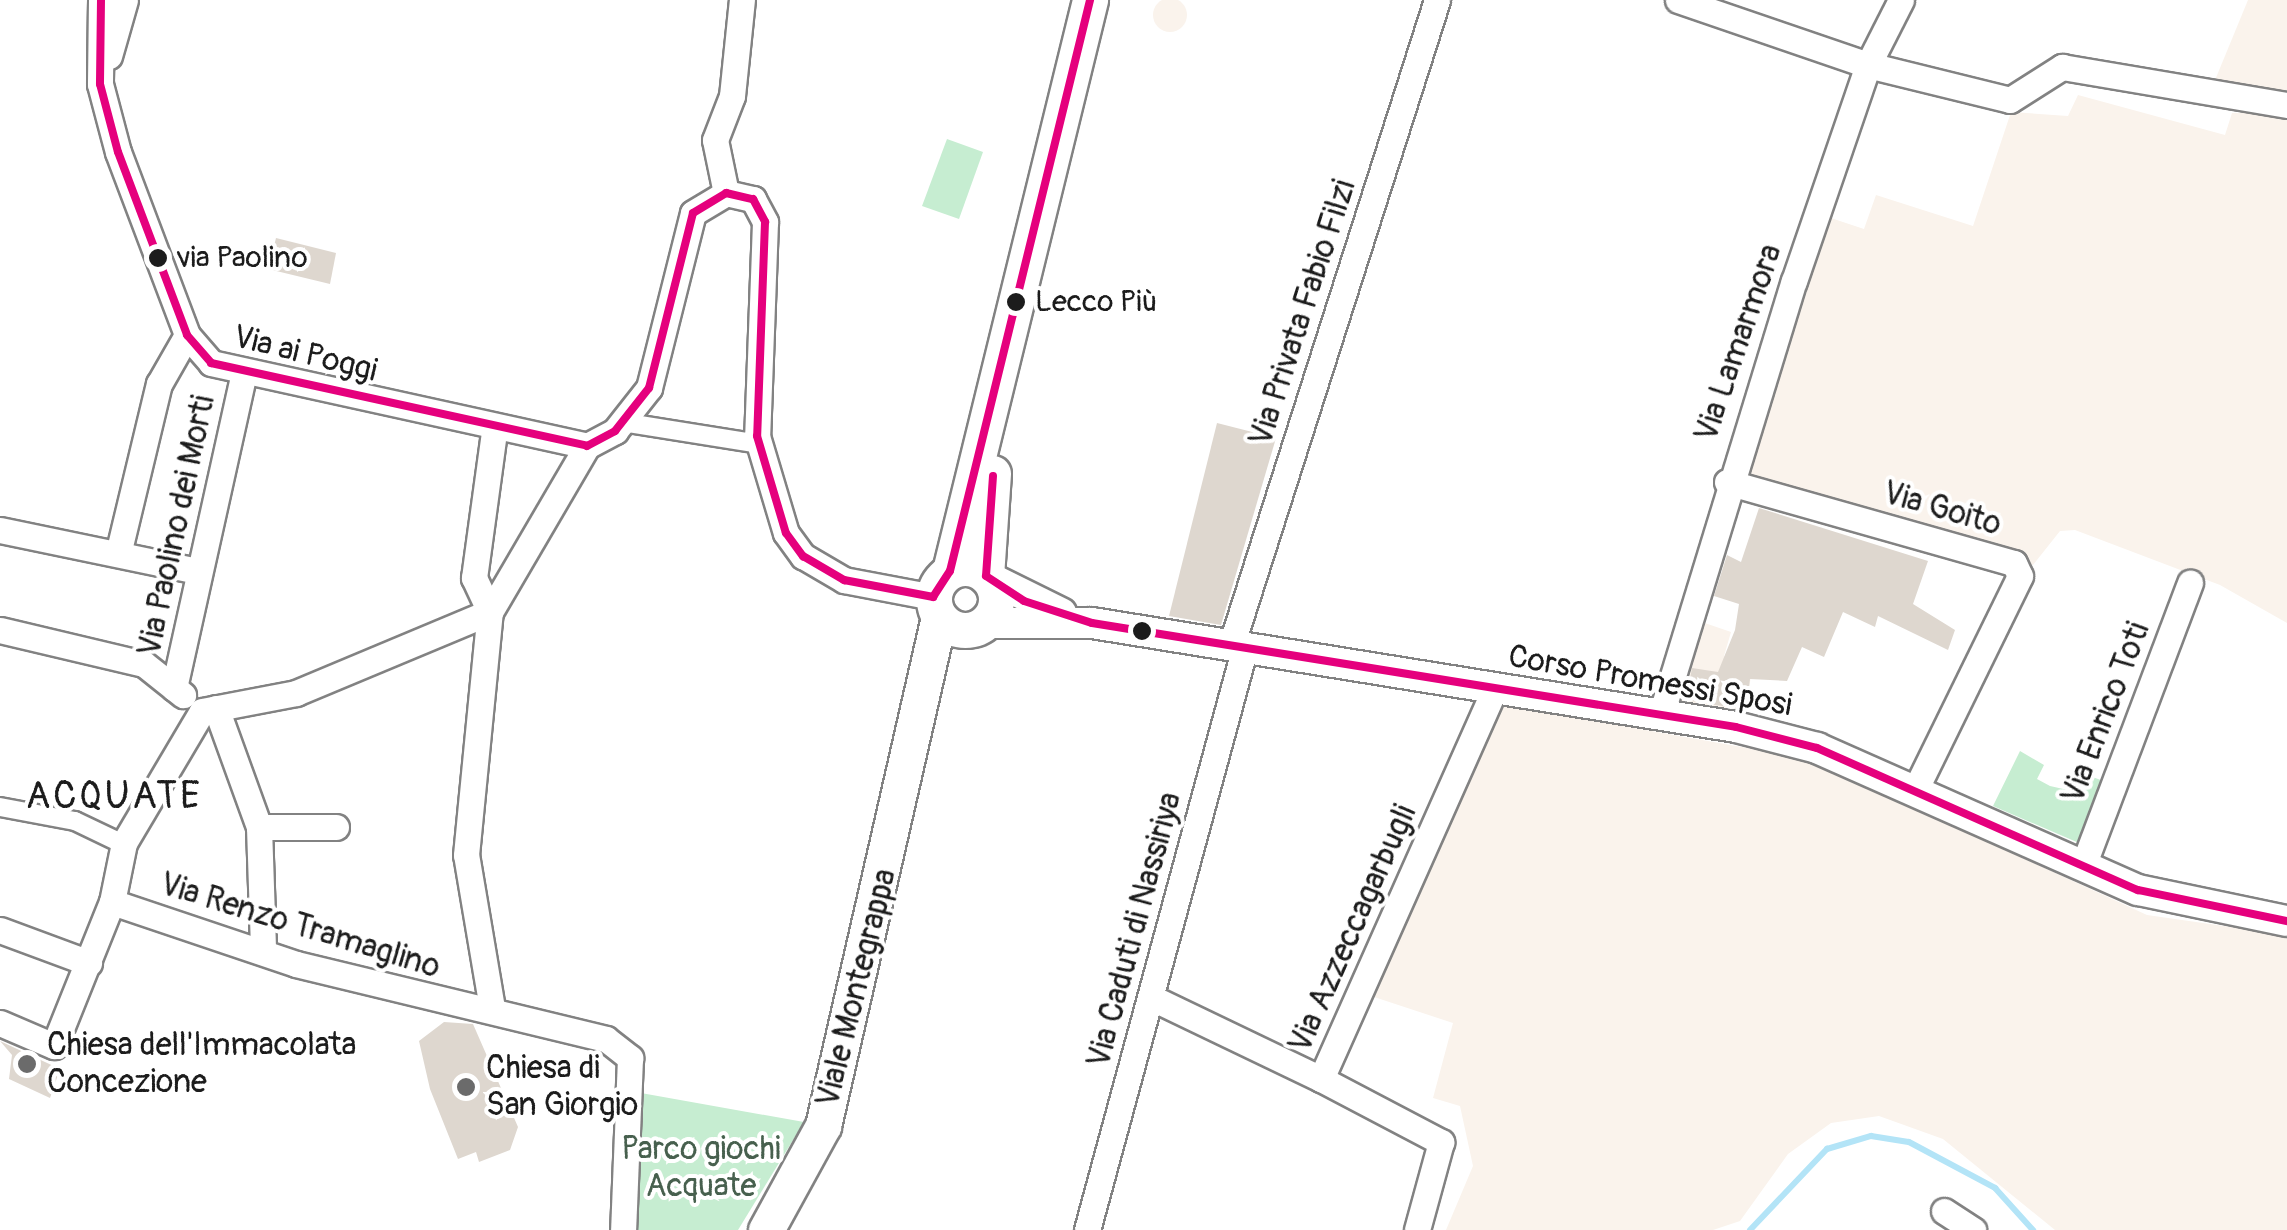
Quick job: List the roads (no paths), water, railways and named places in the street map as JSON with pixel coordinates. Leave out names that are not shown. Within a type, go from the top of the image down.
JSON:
[{"type":"main road","name":"Viale Montegrappa","points":[[766,1230],[823,1126],[917,733],[941,595],[1090,0]]},
{"type":"main road","name":"Viale Montegrappa","points":[[917,733],[996,600],[986,576],[1026,265]]},
{"type":"main road","points":[[980,626],[941,595],[986,576]]},
{"type":"street","name":"Via ai Poggi","points":[[101,0],[100,84],[187,335],[211,364],[243,377],[494,432],[587,446]]},
{"type":"street","points":[[100,84],[126,0]]},
{"type":"street","points":[[726,193],[715,140],[732,96],[742,0]]},
{"type":"street","name":"Via Privata Fabio Filzi","points":[[1238,647],[1436,0]]},
{"type":"street","points":[[1678,0],[1868,65],[2010,100],[2062,66],[2287,105]]},
{"type":"street","name":"Via Lamarmora","points":[[1661,715],[1727,482],[1868,65],[1901,0]]},
{"type":"street","points":[[480,1006],[466,855],[490,612],[587,446],[622,422],[649,388],[693,213],[726,193],[753,199],[765,222],[759,444],[776,510],[802,556],[884,594],[941,595]]},
{"type":"street","points":[[120,550],[159,384],[187,335]]},
{"type":"street","name":"Via Paolino dei Morti","points":[[174,688],[194,570],[243,377]]},
{"type":"street","points":[[622,422],[759,444]]},
{"type":"street","points":[[490,612],[474,578],[494,432]]},
{"type":"street","name":"Via Goito","points":[[1727,482],[2014,563],[2020,576],[1916,788]]},
{"type":"street","points":[[0,530],[120,550],[194,570]]},
{"type":"street","name":"Corso Promessi Sposi","points":[[986,576],[1024,601],[1092,623],[1661,715],[1816,748],[1916,788],[2084,866],[2196,908],[2287,921]]},
{"type":"street","name":"Via Enrico Toti","points":[[2084,866],[2190,582]]},
{"type":"street","points":[[0,1023],[54,1046],[112,902],[123,844],[209,710],[296,693],[490,612]]},
{"type":"street","name":"Corso Promessi Sposi","points":[[980,626],[1092,623]]},
{"type":"street","points":[[0,630],[144,664],[209,710],[259,826],[263,950]]},
{"type":"street","name":"Via Caduti di Nassiriya","points":[[1087,1230],[1152,998],[1238,647]]},
{"type":"street","name":"Via Azzeccagarbugli","points":[[1152,998],[1322,1080],[1495,688]]},
{"type":"street","points":[[0,807],[75,821],[123,844]]},
{"type":"street","points":[[259,826],[336,827]]},
{"type":"street","name":"Via Renzo Tramaglino","points":[[112,902],[263,950],[480,1006],[514,1024],[606,1040],[630,1058],[623,1230]]},
{"type":"street","points":[[0,930],[89,964]]},
{"type":"street","points":[[1322,1080],[1442,1142],[1417,1230]]},
{"type":"street","points":[[1944,1211],[1973,1230]]},
{"type":"waterway","points":[[1750,1230],[1827,1149],[1871,1136],[1909,1142],[1995,1188],[2033,1230]]},
{"type":"place","name":"via Paolino","points":[[158,258]]},
{"type":"place","name":"Lecco Più","points":[[1016,302]]},
{"type":"place","name":"Chiesa dell'Immacolata Concezione","points":[[27,1064]]},
{"type":"place","name":"Chiesa di San Giorgio","points":[[466,1087]]},
{"type":"district","name":"ACQUATE","points":[[114,797]]},
{"type":"park label","name":"Parco giochi Acquate","points":[[701,1168]]}]
